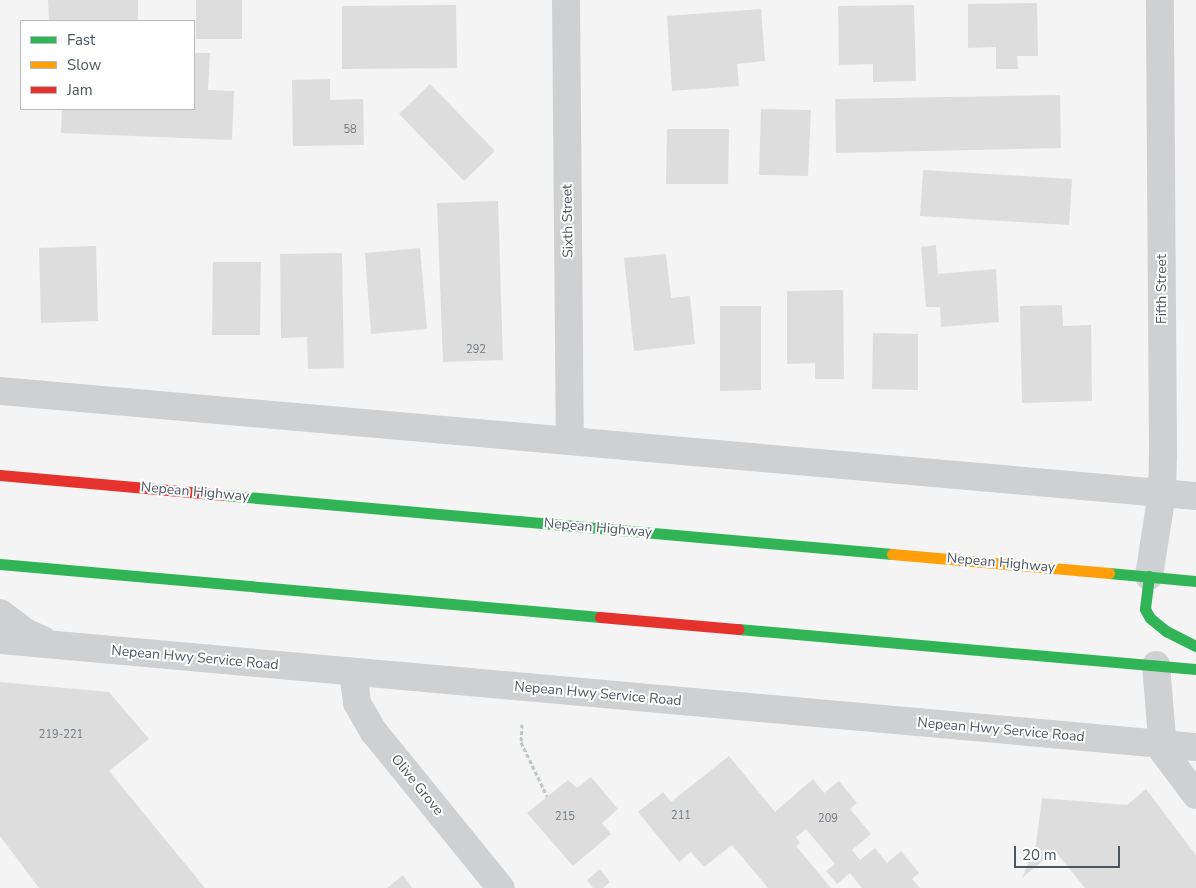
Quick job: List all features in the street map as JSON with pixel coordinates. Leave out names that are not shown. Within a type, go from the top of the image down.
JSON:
[{"type":"highway","name":"Nepean Highway","points":[[0,475],[1196,581]]},
{"type":"highway","points":[[0,564],[1196,669]]},
{"type":"highway","points":[[1149,576],[1145,609],[1150,618],[1166,631],[1196,646]]},
{"type":"street","name":"Sixth Street","points":[[566,0],[570,441]]},
{"type":"street","name":"Fifth Street","points":[[1149,576],[1162,493],[1160,0]]},
{"type":"street","points":[[0,391],[1196,496]]},
{"type":"street","points":[[0,613],[27,633],[57,644]]},
{"type":"street","name":"Nepean Hwy Service Road","points":[[0,640],[352,673],[1196,747]]},
{"type":"street","points":[[1156,665],[1162,744],[1167,759],[1196,795]]},
{"type":"street","name":"Olive Grove","points":[[352,673],[357,704],[374,732],[501,888]]},
{"type":"path","points":[[522,724],[521,742],[547,796]]},
{"type":"building","points":[[48,0],[138,0],[138,20],[49,20]]},
{"type":"building","points":[[196,0],[242,0],[242,39],[196,39]]},
{"type":"building","points":[[1037,3],[1038,56],[1017,56],[1018,69],[996,69],[996,47],[968,48],[968,4]]},
{"type":"building","points":[[456,5],[457,68],[342,69],[342,6]]},
{"type":"building","points":[[914,5],[916,81],[873,82],[873,64],[839,65],[838,6]]},
{"type":"building","points":[[761,9],[765,61],[737,64],[739,86],[672,91],[667,16]]},
{"type":"building","points":[[195,53],[210,53],[208,90],[234,91],[232,140],[61,133],[62,110],[195,110]]},
{"type":"building","points":[[330,79],[330,100],[363,99],[364,145],[293,146],[292,80]]},
{"type":"building","points":[[430,84],[495,151],[464,181],[399,114]]},
{"type":"building","points":[[1060,95],[1061,148],[836,153],[835,99]]},
{"type":"building","points":[[761,109],[811,110],[808,176],[759,175]]},
{"type":"building","points":[[667,129],[729,129],[728,184],[666,184]]},
{"type":"building","points":[[923,170],[1072,179],[1069,225],[920,216]]},
{"type":"building","points":[[498,201],[503,360],[443,362],[437,203]]},
{"type":"building","points":[[936,245],[938,274],[996,269],[999,322],[941,327],[940,307],[926,307],[921,247]]},
{"type":"building","points":[[96,246],[98,321],[41,323],[39,248]]},
{"type":"building","points":[[420,248],[427,329],[371,334],[365,253]]},
{"type":"building","points":[[342,253],[344,368],[308,369],[307,337],[281,338],[280,254]]},
{"type":"building","points":[[666,254],[671,298],[690,296],[695,344],[634,351],[624,258]]},
{"type":"building","points":[[213,262],[261,262],[260,335],[212,335]]},
{"type":"building","points":[[843,290],[844,379],[815,379],[815,363],[787,364],[787,291]]},
{"type":"building","points":[[1062,305],[1063,326],[1091,325],[1092,401],[1022,403],[1020,306]]},
{"type":"building","points":[[720,306],[761,306],[761,390],[720,391]]},
{"type":"building","points":[[873,333],[918,334],[918,390],[872,389]]},
{"type":"building","points":[[0,682],[109,692],[149,739],[109,771],[205,888],[39,888],[0,836]]},
{"type":"building","points":[[729,756],[775,812],[813,779],[824,793],[839,781],[857,803],[850,809],[871,834],[852,850],[860,860],[875,848],[887,863],[901,851],[919,873],[912,879],[920,888],[862,888],[850,873],[837,884],[826,871],[835,864],[806,829],[796,837],[800,843],[796,846],[831,888],[768,888],[732,845],[704,867],[691,852],[679,862],[638,812],[663,792],[671,802]]},
{"type":"building","points":[[591,777],[618,809],[602,823],[611,834],[573,866],[527,813],[568,780],[577,788]]},
{"type":"building","points":[[1146,789],[1196,855],[1196,888],[1085,888],[1055,851],[1022,878],[1036,845],[1042,798],[1127,805]]},
{"type":"building","points":[[600,869],[610,882],[603,888],[593,888],[587,880]]},
{"type":"building","points":[[403,875],[412,888],[387,888]]},
{"type":"traffic: fast","points":[[224,495],[892,554]]},
{"type":"traffic: fast","points":[[0,564],[600,617]]},
{"type":"traffic: fast","points":[[1109,573],[1196,581]]},
{"type":"traffic: fast","points":[[1149,576],[1145,609],[1150,618],[1166,631],[1196,646]]},
{"type":"traffic: fast","points":[[738,629],[1196,669]]},
{"type":"traffic: slow","points":[[892,554],[1109,573]]},
{"type":"traffic: jam","points":[[0,475],[224,495]]},
{"type":"traffic: jam","points":[[600,617],[738,629]]}]
